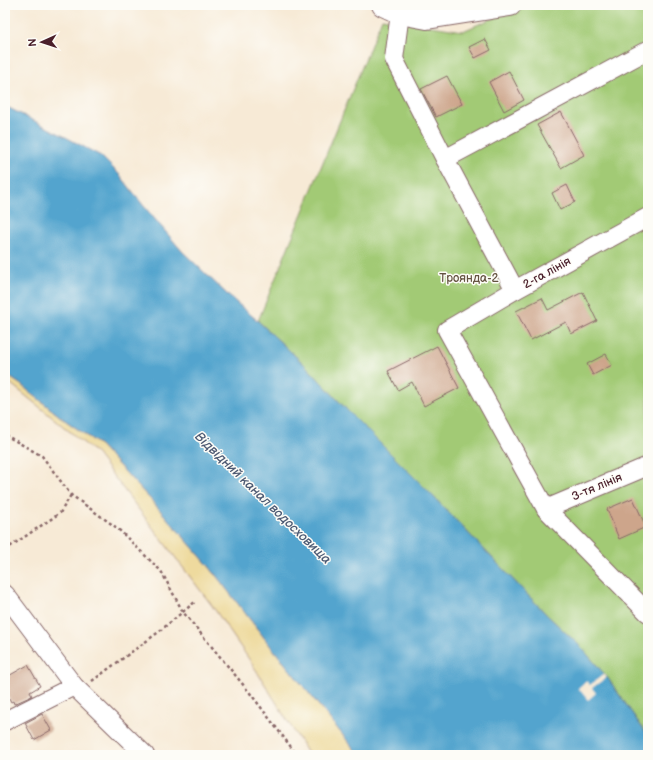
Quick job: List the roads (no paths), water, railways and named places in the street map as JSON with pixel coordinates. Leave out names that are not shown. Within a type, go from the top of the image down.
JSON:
[{"type":"street","points":[[510,5],[427,18],[392,9],[394,59],[445,159],[515,290]]},
{"type":"street","points":[[445,159],[648,50]]},
{"type":"street","name":"2-га лінія","points":[[546,509],[447,330],[515,290],[648,217]]},
{"type":"street","name":"3-тя лінія","points":[[546,509],[648,466]]},
{"type":"street","points":[[546,509],[648,613]]},
{"type":"street","points":[[5,594],[76,688],[145,755]]},
{"type":"street","points":[[5,721],[76,688]]},
{"type":"water","name":"Відвідний канал водосховища","points":[[5,106],[101,156],[120,175],[182,251],[307,367],[548,616],[580,646],[607,677],[648,736],[648,755],[359,755],[269,644],[208,565],[100,445],[5,374]]},
{"type":"park label","name":"Троянда-2","points":[[469,278]]}]
